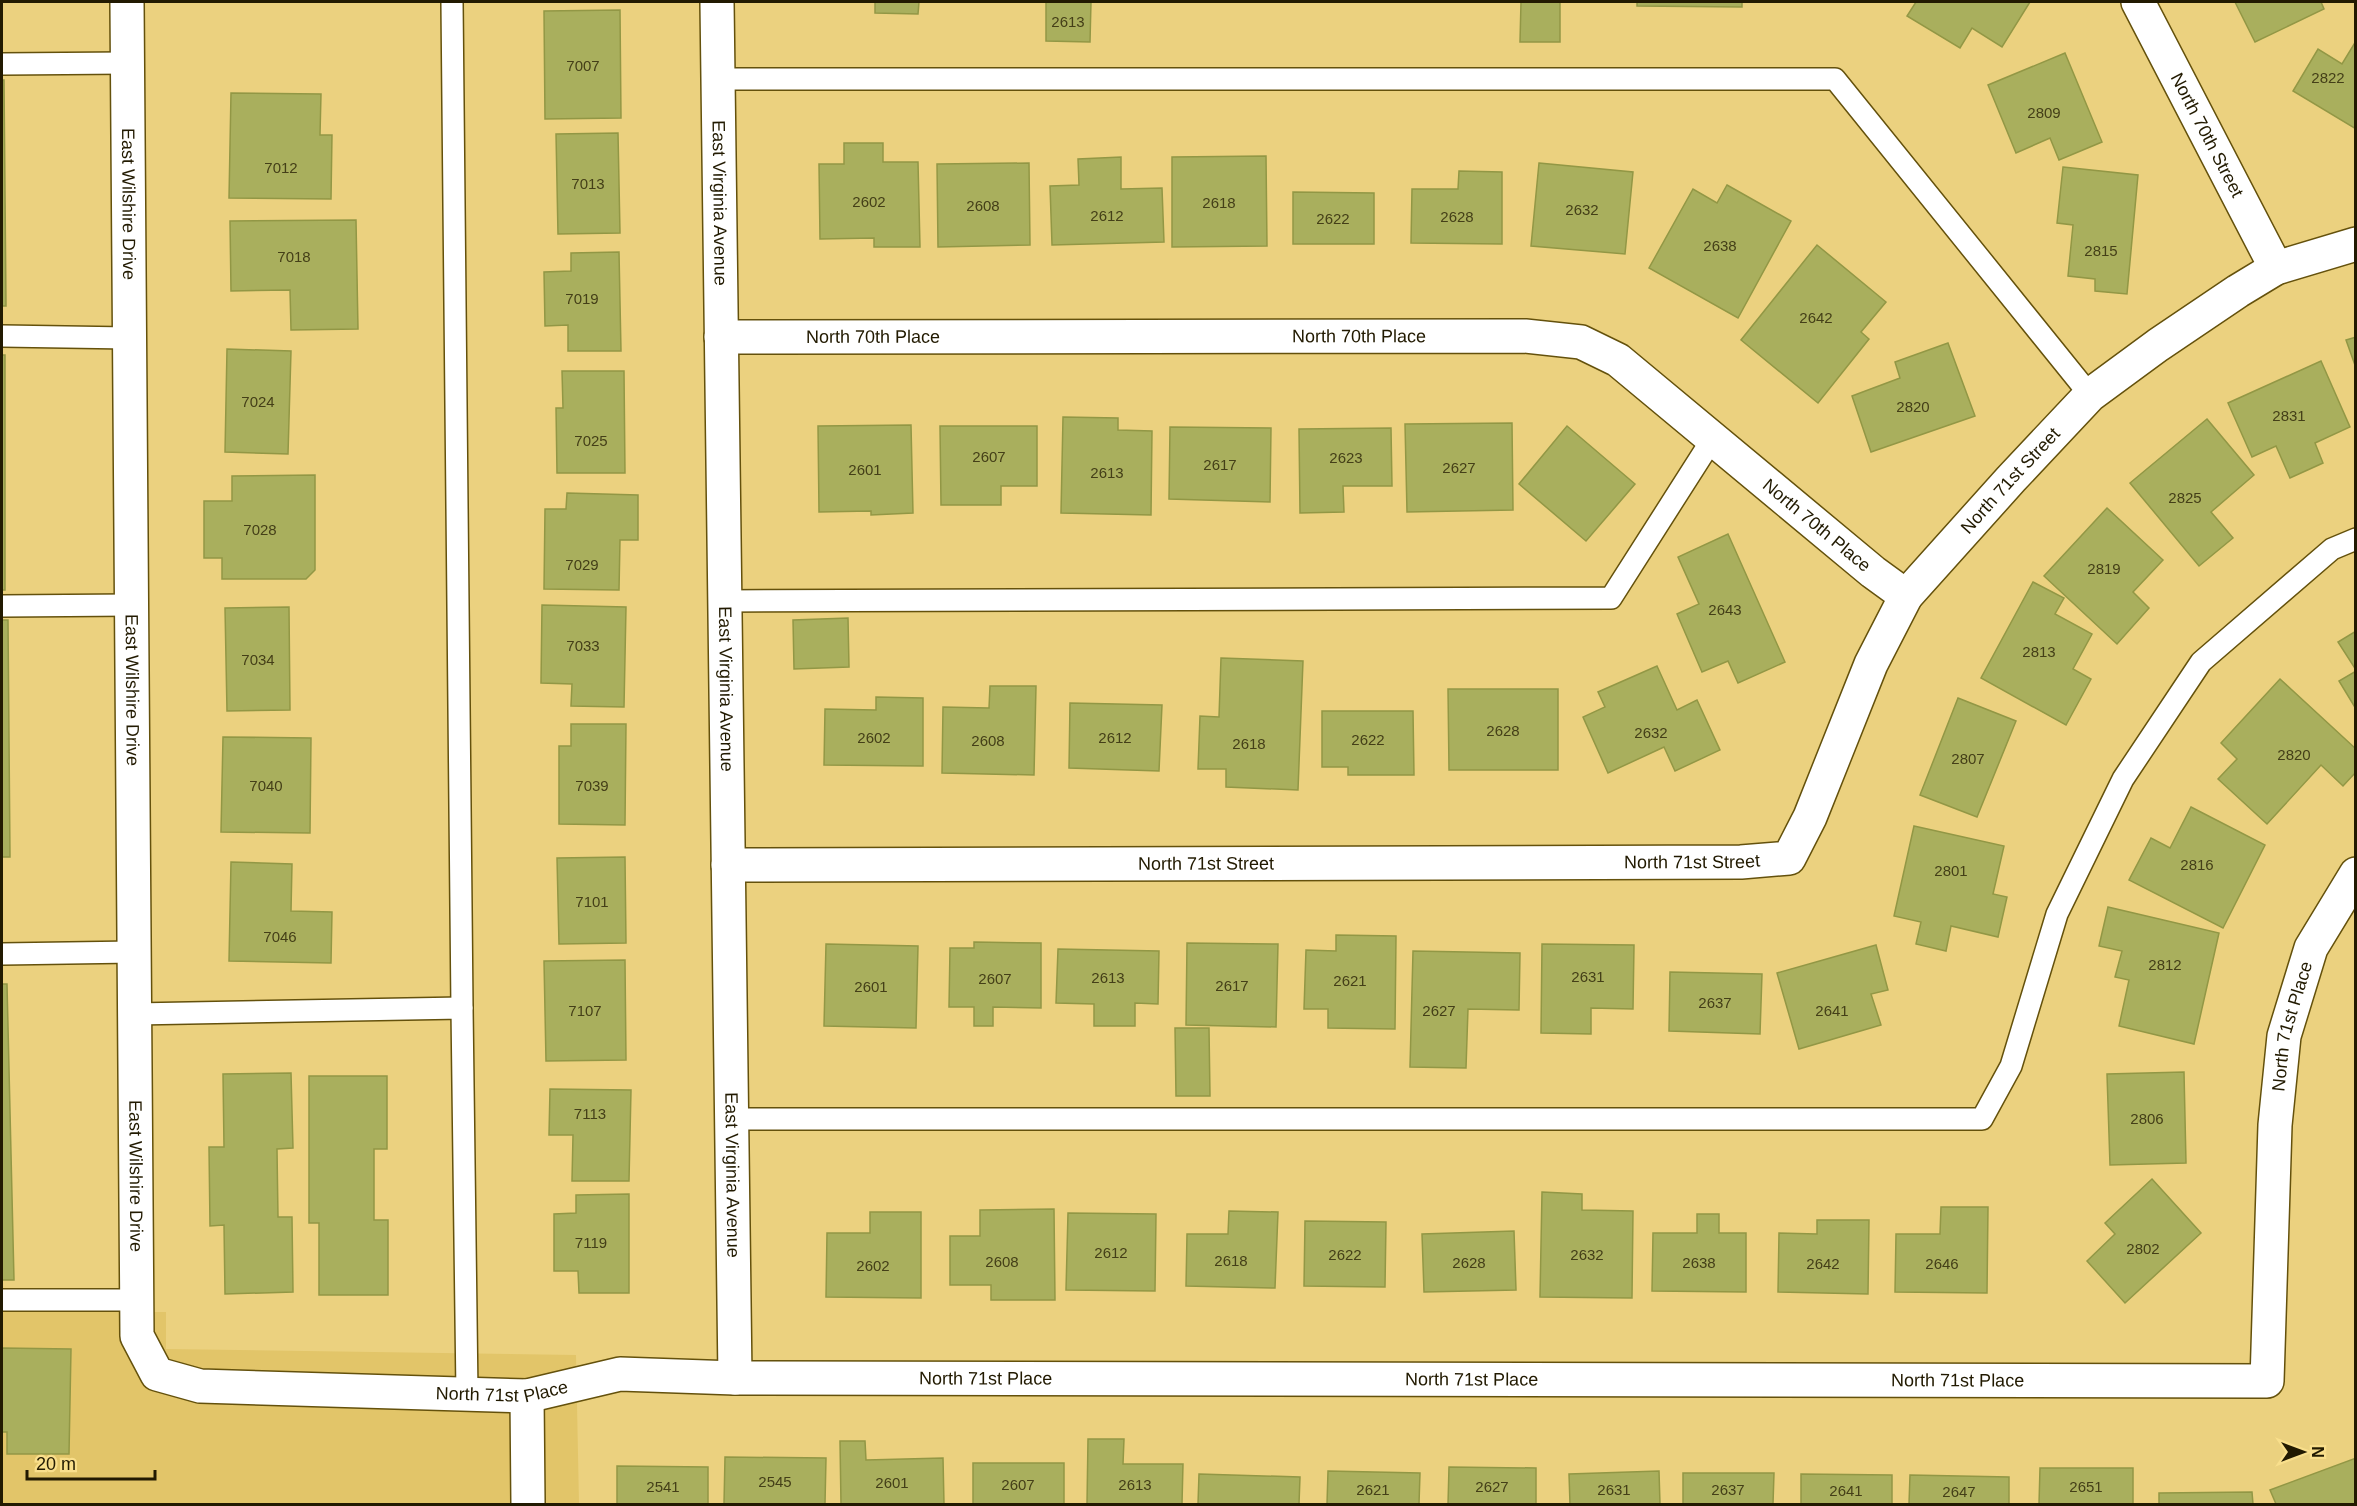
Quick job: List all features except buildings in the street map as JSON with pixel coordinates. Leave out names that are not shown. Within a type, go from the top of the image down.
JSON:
[{"type":"street","name":"East Wilshire Drive","points":[[127,2],[137,1336],[157,1374]]},
{"type":"street","name":"East Virginia Avenue","points":[[717,2],[735,1378]]},
{"type":"street","name":"North 70th Street","points":[[2138,2],[2276,268]]},
{"type":"street","name":"North 71st Street","points":[[728,865],[1741,862],[1789,858],[1810,817],[1871,664],[1906,596],[2011,478],[2090,395],[2158,345],[2276,268],[2355,244]]},
{"type":"street","name":"North 70th Place","points":[[721,337],[1525,336],[1581,342],[1618,360],[1906,596]]},
{"type":"street","name":"North 71st Place","points":[[157,1374],[200,1386],[527,1396],[620,1374],[735,1378],[2267,1381],[2275,1125],[2284,1036],[2311,948],[2355,874]]},
{"type":"street","points":[[527,1396],[528,1504]]},
{"type":"lane","points":[[452,2],[467,1394]]},
{"type":"lane","points":[[2,64],[127,63]]},
{"type":"lane","points":[[718,79],[1835,79],[2090,395]]},
{"type":"lane","points":[[2,336],[129,338]]},
{"type":"lane","points":[[725,601],[1611,598],[1713,438]]},
{"type":"lane","points":[[732,1119],[1982,1119],[2011,1066],[2057,914],[2123,779],[2201,662],[2332,549],[2355,539]]},
{"type":"lane","points":[[2,606],[132,605]]},
{"type":"lane","points":[[2,954],[134,952]]},
{"type":"lane","points":[[135,1014],[462,1008]]},
{"type":"lane","points":[[2,1300],[137,1300]]},
{"type":"shaded area","points":[[2,1312],[166,1312],[166,1349],[576,1355],[579,1504],[2,1504]]}]
